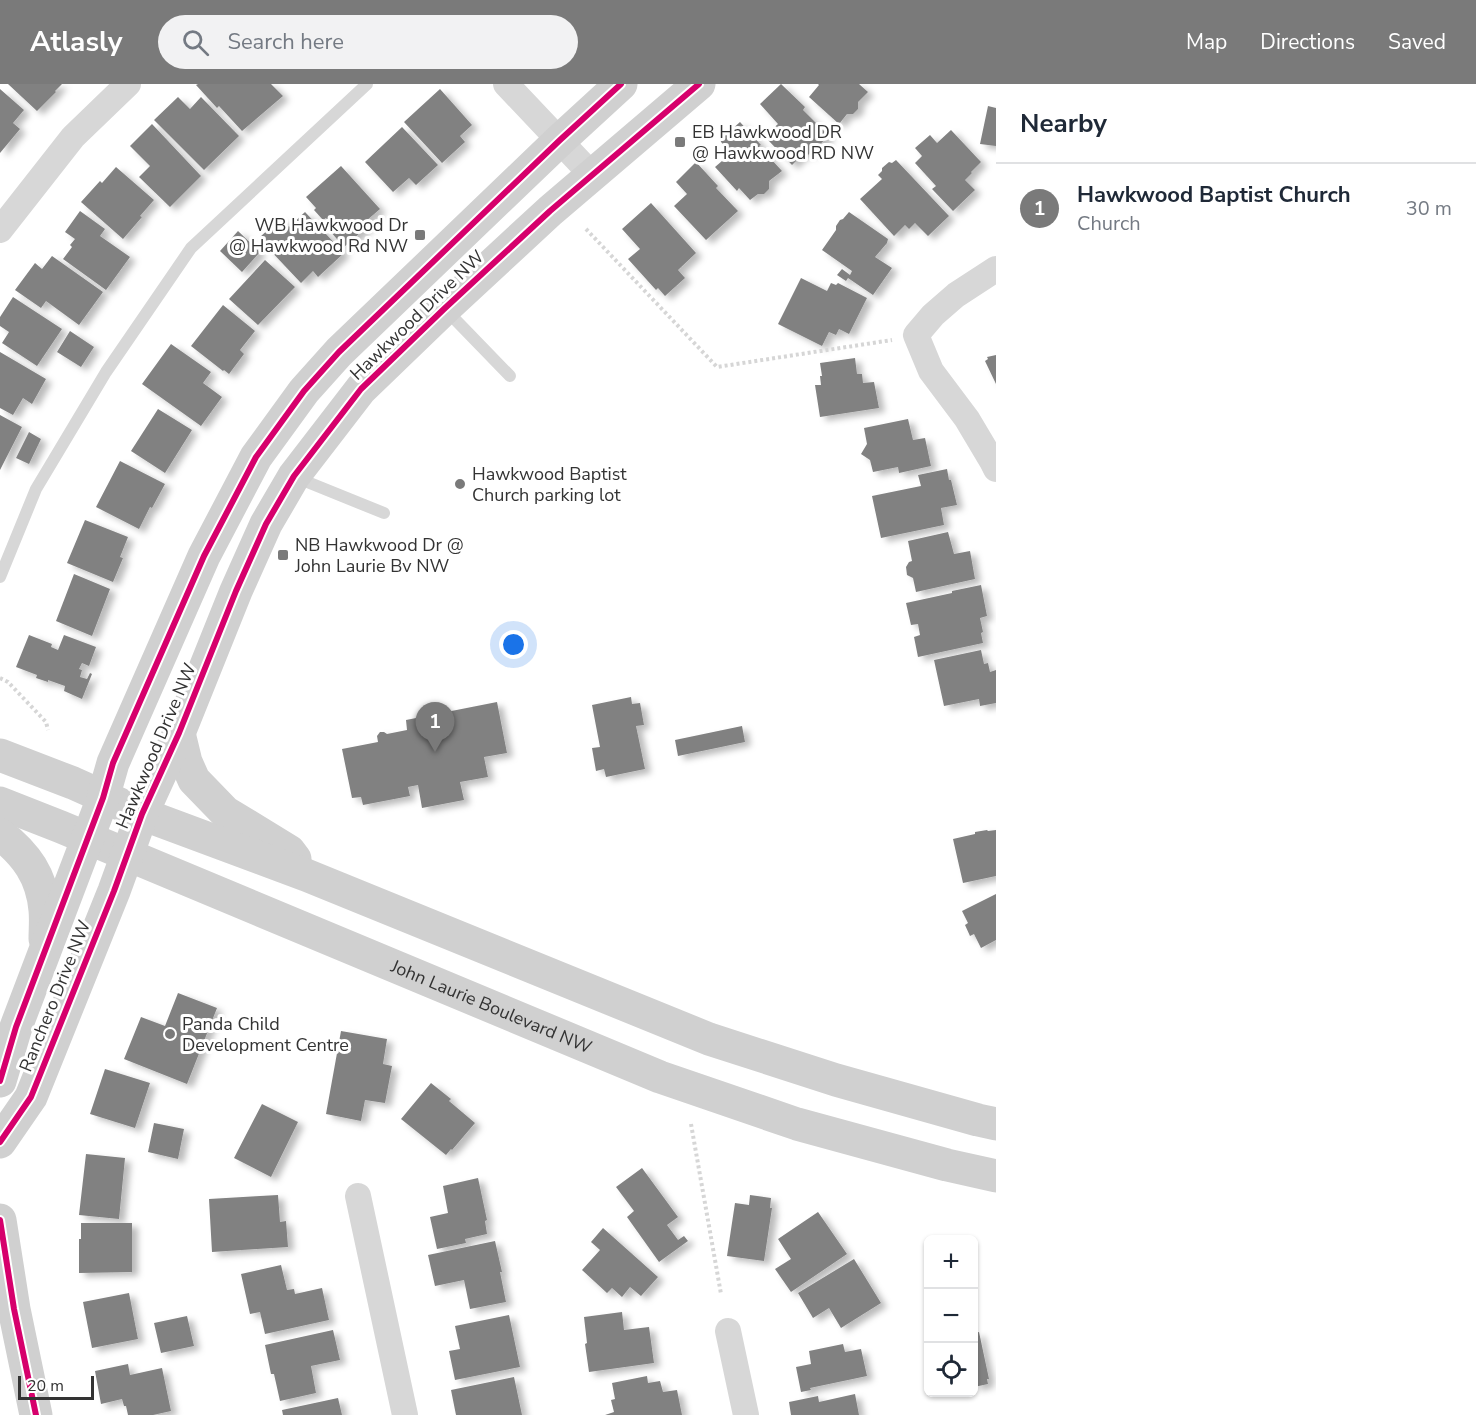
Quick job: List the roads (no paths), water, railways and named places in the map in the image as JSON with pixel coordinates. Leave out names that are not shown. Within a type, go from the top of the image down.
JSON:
[{"type":"street","points":[[0,230],[73,137],[128,84]]},
{"type":"street","points":[[506,84],[592,176]]},
{"type":"street","name":"Hawkwood Drive NW","points":[[89,839],[113,764],[204,556],[256,457],[304,391],[339,352],[621,84]]},
{"type":"street","name":"Hawkwood Drive NW","points":[[126,855],[179,733],[236,591],[266,524],[294,476],[361,389],[550,211],[699,84]]},
{"type":"street","points":[[996,269],[956,295],[933,315],[916,335],[931,370],[967,419],[996,470]]},
{"type":"street","points":[[256,457],[294,476]]},
{"type":"street","points":[[179,733],[186,762],[194,780],[225,812],[289,851],[306,875]]},
{"type":"street","points":[[0,755],[73,783],[142,814],[306,875],[709,1039],[836,1080],[996,1124]]},
{"type":"street","name":"John Laurie Boulevard NW","points":[[0,803],[660,1077],[797,1124],[996,1176]]},
{"type":"street","points":[[0,834],[16,846],[37,877],[45,911],[44,953]]},
{"type":"street","name":"Ranchero Drive NW","points":[[0,1081],[16,1028],[89,839]]},
{"type":"street","name":"Ranchero Drive NW","points":[[0,1142],[31,1097],[114,891],[126,855]]},
{"type":"street","points":[[358,1196],[405,1415]]},
{"type":"street","points":[[0,1220],[14,1309],[36,1415]]},
{"type":"street","points":[[728,1330],[746,1415]]},
{"type":"lane","points":[[0,577],[36,489],[106,372],[192,248],[367,84]]},
{"type":"lane","points":[[444,309],[510,376]]},
{"type":"lane","points":[[294,476],[384,513]]},
{"type":"place","name":"EB Hawkwood DR @ Hawkwood RD NW","points":[[680,142]]},
{"type":"place","name":"WB Hawkwood Dr @ Hawkwood Rd NW","points":[[420,235]]},
{"type":"place","name":"Hawkwood Baptist Church parking lot","points":[[460,484]]},
{"type":"place","name":"NB Hawkwood Dr @ John Laurie Bv NW","points":[[283,555]]},
{"type":"place","name":"Hawkwood Baptist Church","points":[[435,752]]},
{"type":"place","name":"Panda Child Development Centre","points":[[170,1034]]}]
